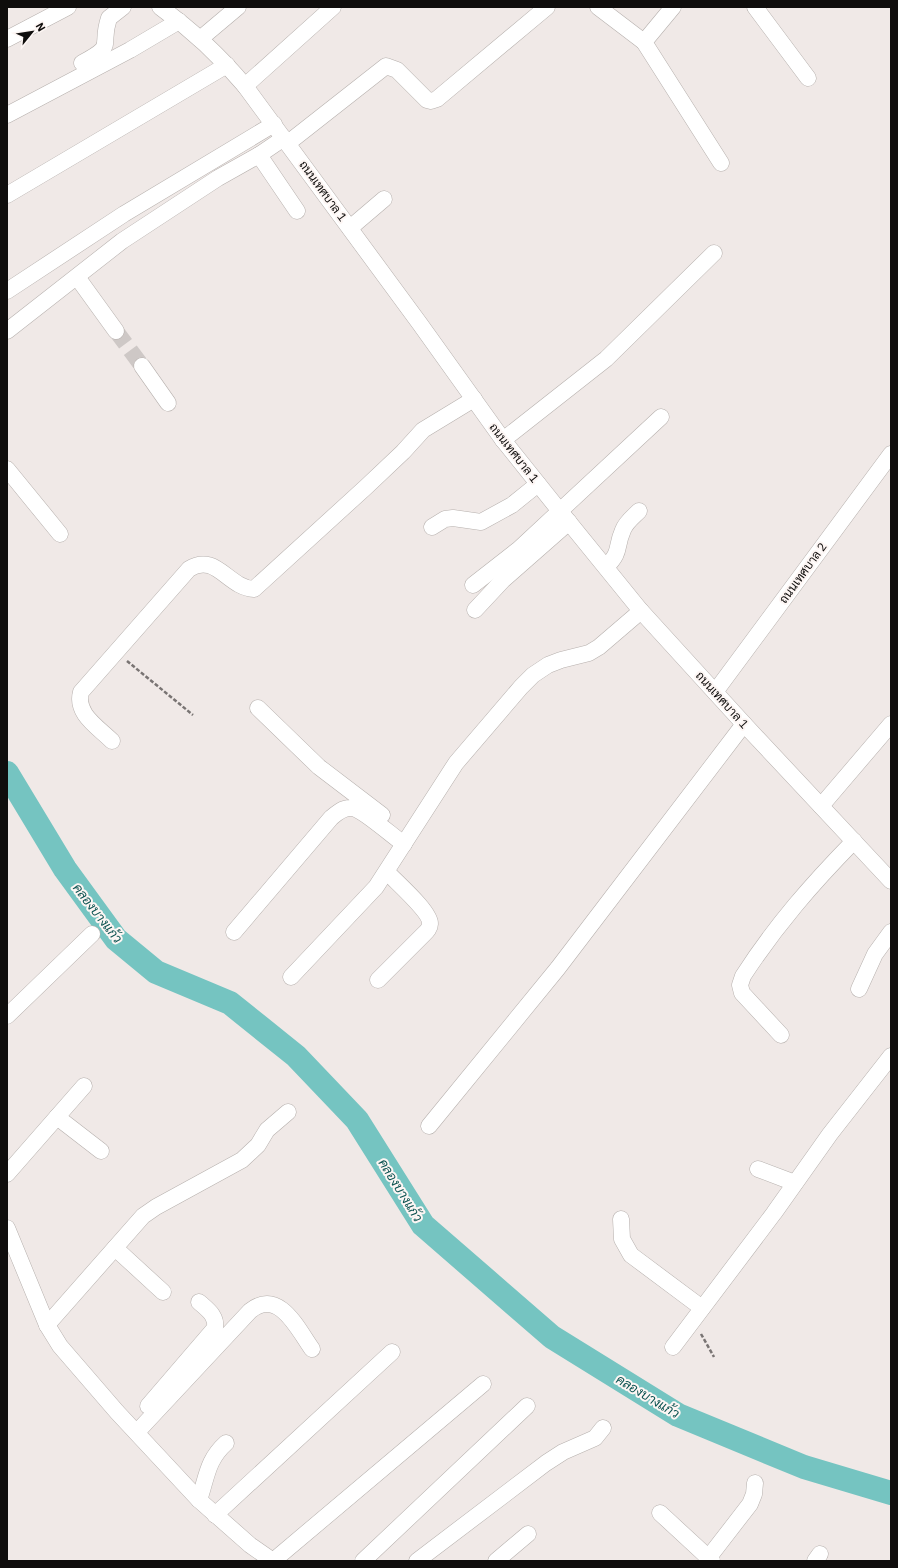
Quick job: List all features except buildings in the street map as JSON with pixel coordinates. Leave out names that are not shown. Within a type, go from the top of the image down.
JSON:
[{"type":"street","points":[[7,39],[68,7]]},
{"type":"street","points":[[7,104],[99,54],[106,45],[109,18],[123,7]]},
{"type":"street","name":"ถนนเทศบาล 1","points":[[160,7],[179,20],[200,39],[227,65],[245,86],[350,228],[502,440],[641,610],[744,724],[891,880]]},
{"type":"street","points":[[200,39],[238,7]]},
{"type":"street","points":[[245,86],[333,7]]},
{"type":"street","points":[[7,331],[122,241],[218,178],[286,140],[386,66],[397,70],[426,100],[431,101],[437,99],[547,7]]},
{"type":"street","points":[[598,7],[644,42],[721,163]]},
{"type":"street","points":[[644,42],[673,7]]},
{"type":"street","points":[[755,7],[808,78]]},
{"type":"street","points":[[7,115],[130,50],[179,20]]},
{"type":"street","points":[[7,195],[227,65]]},
{"type":"street","points":[[7,291],[124,214],[274,124]]},
{"type":"street","points":[[259,155],[297,211]]},
{"type":"street","points":[[350,228],[384,199]]},
{"type":"street","points":[[502,440],[606,359],[714,253]]},
{"type":"street","points":[[77,277],[116,331]]},
{"type":"street","points":[[142,366],[168,403]]},
{"type":"street","points":[[112,741],[85,715],[80,706],[80,692],[189,570],[198,564],[209,564],[245,589],[254,589],[366,487],[403,452],[423,430],[474,399]]},
{"type":"street","points":[[476,610],[661,416]]},
{"type":"street","name":"ถนนเทศบาล 2","points":[[715,692],[891,454]]},
{"type":"street","points":[[10,479],[60,534]]},
{"type":"street","points":[[432,527],[445,519],[453,518],[481,522],[512,505],[538,484]]},
{"type":"street","points":[[606,567],[615,558],[619,550],[622,532],[627,523],[639,511]]},
{"type":"street","points":[[473,585],[519,548],[564,516]]},
{"type":"street","points":[[291,977],[376,888],[460,757],[520,687],[548,665],[589,653],[599,647],[641,610]]},
{"type":"street","points":[[258,708],[319,767],[406,841]]},
{"type":"street","points":[[429,1126],[558,968],[744,724]]},
{"type":"street","points":[[821,806],[891,724]]},
{"type":"street","points":[[234,932],[331,818],[342,809],[352,807],[406,841]]},
{"type":"street","points":[[781,1035],[742,993],[740,985],[743,976],[791,909],[816,879],[854,841]]},
{"type":"street","points":[[378,980],[424,934],[429,928],[431,922],[426,913],[387,872]]},
{"type":"street","points":[[859,988],[875,954],[891,932]]},
{"type":"street","points":[[7,1016],[92,934]]},
{"type":"street","points":[[673,1347],[830,1134],[891,1056]]},
{"type":"street","points":[[7,1174],[84,1086]]},
{"type":"street","points":[[47,1325],[143,1216],[156,1207],[242,1160],[258,1144],[267,1130],[288,1112]]},
{"type":"street","points":[[57,1117],[101,1151]]},
{"type":"street","points":[[758,1169],[795,1183]]},
{"type":"street","points":[[621,1220],[622,1239],[631,1255],[698,1314]]},
{"type":"street","points":[[7,1228],[47,1325],[60,1346],[117,1412],[199,1500],[250,1545],[273,1561],[483,1384]]},
{"type":"street","points":[[115,1248],[163,1292]]},
{"type":"street","points":[[134,1429],[215,1328],[216,1322],[214,1316],[199,1302]]},
{"type":"street","points":[[134,1429],[259,1304],[271,1303],[280,1307],[312,1349]]},
{"type":"street","points":[[215,1515],[392,1352]]},
{"type":"street","points":[[364,1561],[527,1406]]},
{"type":"street","points":[[417,1561],[546,1463],[563,1452],[595,1438],[603,1428]]},
{"type":"street","points":[[199,1500],[211,1460],[217,1451],[226,1443]]},
{"type":"street","points":[[660,1513],[711,1559],[750,1504],[754,1494],[755,1484]]},
{"type":"street","points":[[496,1561],[528,1534]]},
{"type":"path","points":[[116,652],[193,715]]},
{"type":"path","points":[[698,1314],[714,1357]]},
{"type":"waterway","name":"คลองบางแก้ว","points":[[7,773],[65,869],[116,939],[156,972],[230,1003],[296,1056],[357,1120],[423,1225],[552,1337],[678,1415],[804,1467],[891,1493]]},
{"type":"tunnel","points":[[116,331],[142,366]]}]
